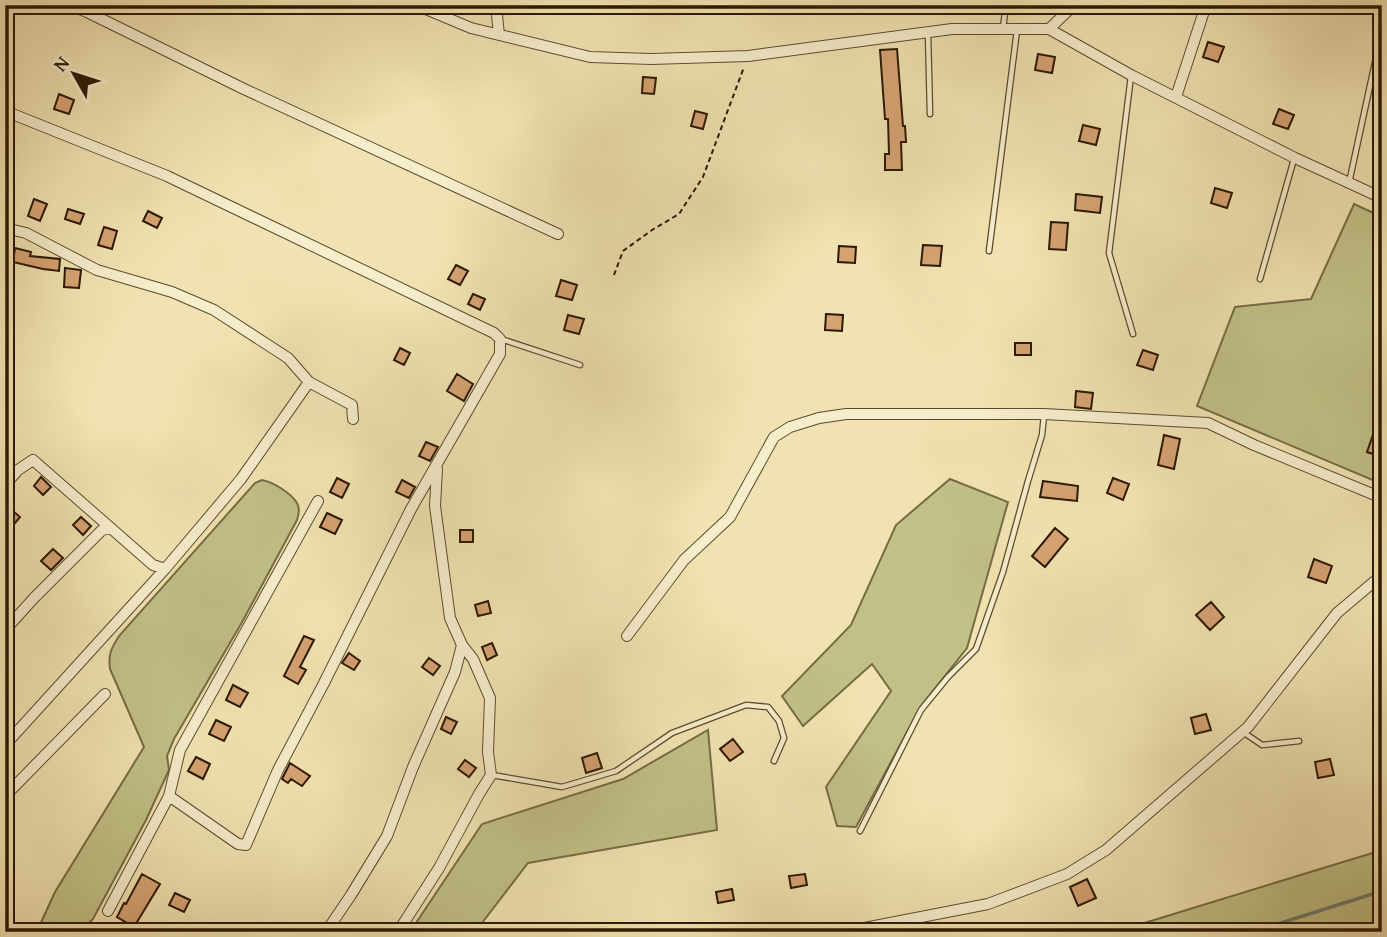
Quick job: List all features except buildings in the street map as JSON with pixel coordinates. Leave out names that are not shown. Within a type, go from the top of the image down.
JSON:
[{"type":"street","points":[[69,5],[558,234]]},
{"type":"street","points":[[416,5],[471,28],[590,57],[651,59],[748,56],[952,29],[1049,29],[1131,75],[1294,158],[1382,198]]},
{"type":"street","points":[[496,5],[499,35]]},
{"type":"street","points":[[1049,29],[1074,5]]},
{"type":"street","points":[[1176,97],[1206,5]]},
{"type":"street","points":[[5,111],[167,176],[494,333],[500,339],[500,354],[411,509],[278,770],[246,845],[237,844],[169,796]]},
{"type":"street","points":[[5,228],[26,233],[97,270],[172,292],[214,310],[288,358],[309,382],[352,405],[353,419]]},
{"type":"street","points":[[5,745],[165,569],[241,479],[309,382]]},
{"type":"street","points":[[627,636],[684,560],[730,517],[774,437],[790,427],[819,418],[846,414],[1044,414],[1208,424],[1382,498]]},
{"type":"street","points":[[5,485],[18,470],[33,460],[153,565],[165,569]]},
{"type":"street","points":[[398,932],[439,868],[491,775],[488,752],[490,698],[473,659],[462,645],[450,618],[435,506],[437,465]]},
{"type":"street","points":[[108,912],[169,796],[180,750],[318,501]]},
{"type":"street","points":[[5,630],[102,530],[111,528]]},
{"type":"street","points":[[844,932],[988,904],[1067,874],[1106,850],[1243,731],[1337,613],[1382,575]]},
{"type":"street","points":[[326,932],[387,836],[413,767],[455,672],[462,645]]},
{"type":"street","points":[[5,796],[105,694]]},
{"type":"lane","points":[[1002,29],[1006,5]]},
{"type":"lane","points":[[989,251],[1017,29]]},
{"type":"lane","points":[[1349,183],[1382,30]]},
{"type":"lane","points":[[928,32],[930,114]]},
{"type":"lane","points":[[1131,75],[1109,253],[1133,334]]},
{"type":"lane","points":[[1260,279],[1294,158]]},
{"type":"lane","points":[[500,339],[580,365]]},
{"type":"lane","points":[[860,831],[921,710],[976,649],[1003,572],[1042,435],[1044,414]]},
{"type":"lane","points":[[491,775],[562,787],[616,771],[672,733],[746,705],[768,707],[779,721],[784,738],[774,761]]},
{"type":"lane","points":[[1243,731],[1262,745],[1299,741]]},
{"type":"path","points":[[614,275],[623,251],[679,215],[704,177],[748,56]]},
{"type":"green space","points":[[1354,204],[1382,217],[1382,484],[1197,406],[1235,307],[1311,299]]},
{"type":"green space","points":[[950,479],[1008,502],[967,648],[921,706],[856,827],[837,826],[826,787],[891,691],[872,664],[803,726],[782,696],[851,625],[896,525]]},
{"type":"green space","points":[[262,480],[291,495],[299,509],[297,520],[241,624],[174,739],[167,756],[169,770],[146,820],[93,919],[80,932],[42,932],[38,929],[55,892],[144,747],[110,669],[112,648],[119,636],[255,483]]},
{"type":"green space","points":[[708,730],[717,830],[528,863],[475,932],[410,932],[482,824],[623,779]]},
{"type":"green space","points":[[1382,850],[1382,932],[1115,932]]},
{"type":"waterway","points":[[1252,932],[1382,891]]}]
